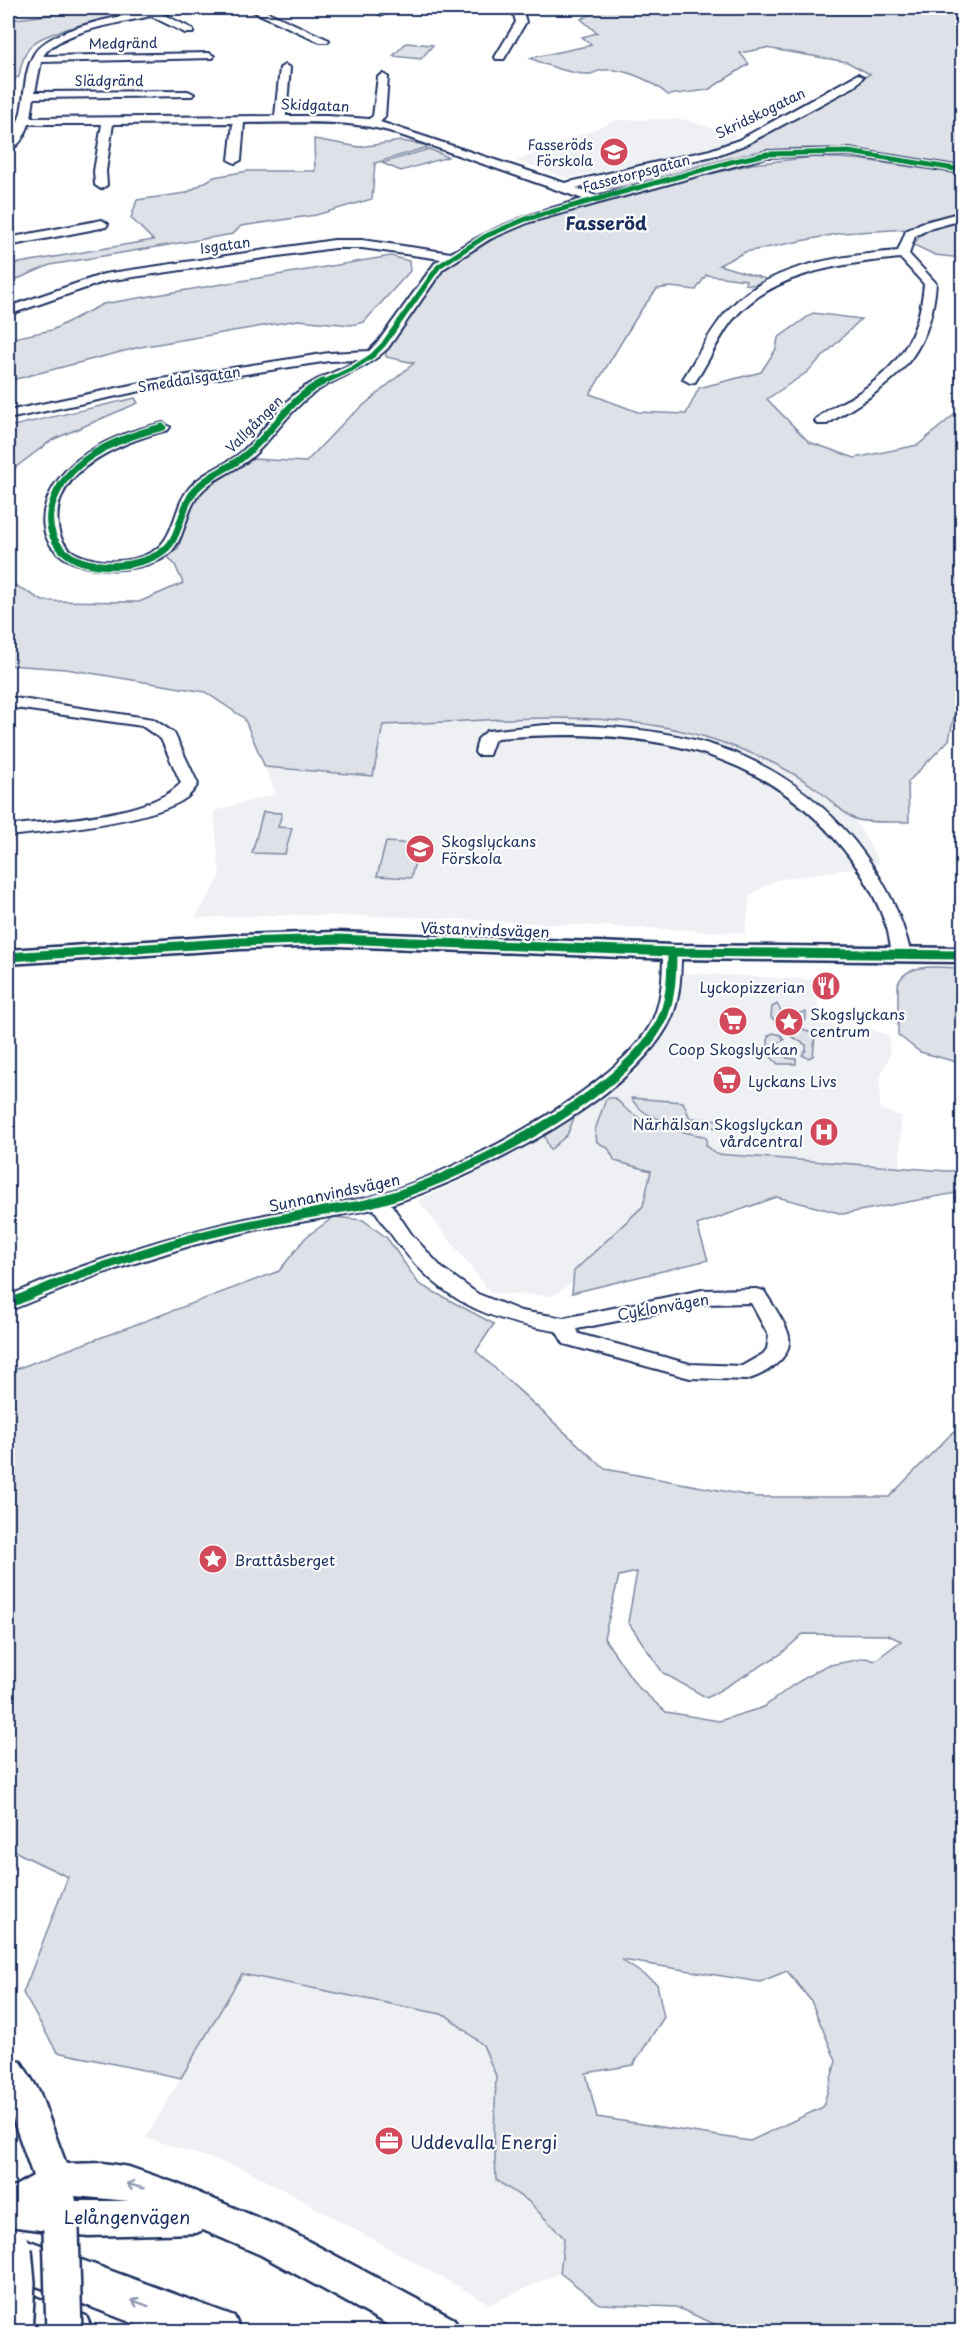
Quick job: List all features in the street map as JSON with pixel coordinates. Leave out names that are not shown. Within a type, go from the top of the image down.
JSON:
[{"type":"highway","points":[[8,2221],[217,2331]]},
{"type":"highway","points":[[8,2309],[69,2331]]},
{"type":"street","points":[[8,147],[14,143],[24,121],[38,59],[45,45],[69,33],[174,8]]},
{"type":"street","points":[[251,8],[324,40]]},
{"type":"street","points":[[370,8],[382,12]]},
{"type":"street","points":[[500,57],[521,22],[518,8]]},
{"type":"street","points":[[153,13],[189,31]]},
{"type":"street","name":"Medgränd","points":[[38,59],[209,56]]},
{"type":"street","points":[[280,119],[285,68]]},
{"type":"street","points":[[372,123],[379,117],[383,76]]},
{"type":"street","name":"Skridskogatan","points":[[564,187],[672,164],[730,146],[851,84],[858,77]]},
{"type":"street","name":"Slädgränd","points":[[29,95],[188,94]]},
{"type":"street","name":"Skidgatan","points":[[24,121],[280,119],[372,123],[564,187],[593,199]]},
{"type":"street","points":[[235,160],[239,120]]},
{"type":"street","points":[[101,185],[100,171],[108,121]]},
{"type":"street","name":"Fassetorpsgatan","points":[[372,355],[398,324],[432,272],[451,257],[511,224],[734,161],[781,153],[829,151],[870,154],[963,170]]},
{"type":"street","points":[[903,254],[910,234],[925,226],[963,216]]},
{"type":"street","points":[[8,242],[102,224]]},
{"type":"street","name":"Isgatan","points":[[8,311],[104,278],[334,244],[362,244],[451,257]]},
{"type":"street","points":[[690,378],[724,324],[742,303],[767,285],[844,261],[903,254]]},
{"type":"street","points":[[822,421],[868,393],[893,372],[920,336],[930,308],[930,284],[903,254]]},
{"type":"street","name":"Smeddalsgatan","points":[[8,415],[155,384],[329,357],[372,355]]},
{"type":"street","name":"Vallgången","points":[[163,427],[140,432],[104,448],[70,474],[49,507],[49,527],[57,547],[76,560],[98,565],[131,564],[159,555],[169,547],[175,537],[194,491],[248,454],[298,398],[309,390],[359,365],[372,355]]},
{"type":"street","points":[[8,702],[126,718],[153,725],[168,736],[190,784],[182,795],[165,804],[129,813],[8,831]]},
{"type":"street","points":[[483,752],[486,739],[493,734],[556,729],[592,729],[660,735],[690,742],[753,766],[795,789],[848,841],[885,898],[895,924],[902,955]]},
{"type":"street","name":"Västanvindsvägen","points":[[8,957],[240,942],[338,939],[672,952],[963,955]]},
{"type":"street","name":"Sunnanvindsvägen","points":[[8,1304],[60,1281],[187,1240],[231,1229],[380,1201],[452,1175],[489,1156],[585,1099],[613,1078],[643,1048],[658,1026],[668,1000],[672,952]]},
{"type":"street","name":"Cyklonvägen","points":[[380,1201],[412,1251],[438,1278],[462,1295],[510,1315],[564,1325],[702,1297],[757,1296],[779,1336],[777,1350],[770,1359],[757,1368],[746,1373],[717,1374],[690,1371],[571,1339],[564,1325]]},
{"type":"street","points":[[8,2073],[26,2102],[58,2210],[64,2331]]},
{"type":"street","name":"Lelångenvägen","points":[[8,2221],[58,2210],[208,2216],[275,2243],[440,2331]]},
{"type":"street","points":[[8,2221],[17,2283],[14,2331]]},
{"type":"shaded area","points":[[85,8],[151,8],[72,27],[43,38],[34,43],[25,54],[19,77],[8,79],[8,20]]},
{"type":"shaded area","points":[[584,8],[962,8],[962,166],[860,151],[783,149],[736,156],[625,186],[597,188],[589,185],[589,182],[754,140],[870,74],[847,62],[766,48],[740,53],[749,64],[708,90],[668,95],[646,80],[629,73],[601,70],[590,74],[576,73],[530,58],[592,45],[582,37],[597,33],[581,19],[590,15]]},
{"type":"shaded area","points":[[406,43],[433,45],[421,59],[393,56]]},
{"type":"shaded area","name":"Fasseröds Förskola","points":[[681,119],[737,135],[726,143],[652,162],[568,178],[516,161],[617,120]]},
{"type":"shaded area","points":[[314,139],[359,147],[401,141],[431,146],[375,163],[372,199],[316,215],[241,226],[233,234],[50,265],[8,283],[8,265],[153,240],[131,218],[137,200],[186,193],[214,177],[248,171],[315,171]]},
{"type":"shaded area","points":[[429,149],[448,157],[401,171],[382,163]]},
{"type":"shaded area","points":[[814,157],[856,159],[962,174],[962,212],[927,220],[908,229],[842,233],[745,252],[719,265],[769,280],[753,285],[745,284],[746,280],[706,275],[696,290],[670,287],[657,289],[641,310],[590,394],[638,412],[686,414],[699,388],[761,372],[776,349],[778,338],[813,313],[861,319],[806,373],[767,399],[809,442],[855,458],[918,445],[962,408],[962,686],[949,740],[908,782],[909,822],[873,822],[855,819],[792,773],[756,755],[718,741],[677,730],[594,719],[509,719],[383,725],[373,776],[265,767],[244,718],[205,692],[66,669],[8,665],[8,581],[43,601],[139,602],[183,583],[175,565],[168,557],[178,548],[194,502],[201,491],[253,459],[306,462],[346,420],[414,363],[386,357],[386,351],[444,269],[510,229],[557,212],[752,164]]},
{"type":"shaded area","points":[[962,220],[962,258],[935,255],[914,245],[928,230]]},
{"type":"shaded area","points":[[391,256],[409,261],[410,271],[364,322],[351,325],[298,320],[140,347],[8,381],[8,339],[52,330],[103,304]]},
{"type":"shaded area","points":[[135,398],[138,403],[52,440],[8,473],[8,427]]},
{"type":"shaded area","points":[[550,718],[608,720],[660,727],[715,740],[769,759],[815,788],[855,819],[880,864],[776,880],[750,895],[745,933],[414,917],[292,915],[195,918],[220,878],[214,811],[276,794],[265,767],[373,776],[383,725]]},
{"type":"shaded area","points":[[263,812],[282,813],[278,827],[292,828],[285,854],[252,853]]},
{"type":"shaded area","points":[[386,842],[419,844],[411,878],[377,876]]},
{"type":"shaded area","points":[[962,968],[962,1060],[957,1062],[920,1052],[898,1035],[898,984],[902,977],[917,969]]},
{"type":"shaded area","points":[[685,973],[818,980],[817,1024],[862,1027],[889,1035],[890,1054],[880,1078],[880,1109],[901,1116],[900,1167],[779,1159],[668,1218],[552,1296],[491,1293],[418,1200],[463,1180],[531,1143],[635,1073]]},
{"type":"shaded area","points":[[777,1004],[781,1011],[788,1014],[806,1012],[806,1020],[776,1022],[771,1017],[772,1007]]},
{"type":"shaded area","points":[[789,1025],[797,1025],[815,1036],[813,1056],[808,1058],[802,1055],[806,1050],[806,1045],[787,1034],[785,1028]]},
{"type":"shaded area","points":[[773,1033],[781,1035],[784,1040],[777,1043],[776,1048],[787,1058],[796,1059],[796,1064],[778,1064],[768,1054],[768,1036]]},
{"type":"shaded area","points":[[615,1098],[626,1109],[650,1125],[703,1136],[707,1139],[706,1145],[716,1154],[947,1171],[962,1170],[962,1192],[843,1214],[777,1197],[697,1225],[708,1260],[572,1293],[574,1271],[643,1206],[651,1171],[615,1161],[608,1148],[597,1142],[595,1130],[606,1099]]},
{"type":"shaded area","points":[[631,1098],[683,1102],[690,1118],[721,1120],[720,1128],[684,1125],[659,1119],[638,1107]]},
{"type":"shaded area","points":[[572,1117],[574,1118],[567,1135],[550,1150],[544,1135]]},
{"type":"shaded area","points":[[334,1217],[363,1220],[387,1238],[419,1284],[494,1324],[476,1351],[605,1469],[756,1497],[889,1497],[962,1425],[962,2331],[730,2331],[676,2307],[600,2304],[560,2273],[564,2238],[528,2201],[496,2180],[494,2134],[496,2076],[483,2045],[446,2015],[242,1974],[181,2078],[57,2052],[23,1993],[68,1877],[20,1854],[8,1845],[8,1372],[279,1271],[306,1237]],"holes":[[[637,1572],[628,1622],[663,1673],[707,1698],[781,1654],[803,1634],[888,1635],[901,1641],[874,1661],[866,1658],[825,1666],[793,1685],[764,1707],[719,1721],[666,1712],[637,1686],[604,1638],[619,1576]],[[622,1960],[760,1982],[787,1971],[811,2001],[836,2061],[823,2107],[750,2141],[597,2117],[586,2073],[633,2065],[664,2017],[657,1984]]]},
{"type":"shaded area","points":[[242,1974],[446,2014],[483,2045],[496,2076],[494,2134],[496,2180],[528,2201],[564,2238],[560,2273],[490,2304],[247,2170],[146,2138]]},
{"type":"cycle path","points":[[163,427],[126,438],[102,449],[71,473],[59,488],[52,503],[51,533],[68,556],[83,562],[117,565],[144,561],[165,550],[175,535],[189,499],[199,485],[246,455],[290,406],[306,392],[352,369],[372,356],[383,345],[439,266],[486,236],[526,219],[734,161],[767,154],[849,152],[962,170]]},
{"type":"cycle path","points":[[8,957],[240,942],[337,939],[672,952],[962,955]]},
{"type":"cycle path","points":[[8,1304],[51,1285],[186,1240],[238,1227],[382,1200],[426,1185],[489,1156],[580,1102],[610,1081],[636,1056],[662,1019],[671,981],[672,952]]},
{"type":"place","name":"Fasseröds Förskola","points":[[614,152]]},
{"type":"place","name":"Skogslyckans Förskola","points":[[420,849]]},
{"type":"place","name":"Lyckopizzerian","points":[[826,986]]},
{"type":"place","name":"Coop Skogslyckan","points":[[733,1021]]},
{"type":"place","name":"Skogslyckans centrum","points":[[789,1022]]},
{"type":"place","name":"Lyckans Livs","points":[[727,1080]]},
{"type":"place","name":"Närhälsan Skogslyckan vårdcentral","points":[[824,1132]]},
{"type":"place","name":"Brattåsberget","points":[[213,1559]]},
{"type":"place","name":"Uddevalla Energi","points":[[389,2141]]},
{"type":"district","name":"Fasseröd","points":[[606,222]]}]
